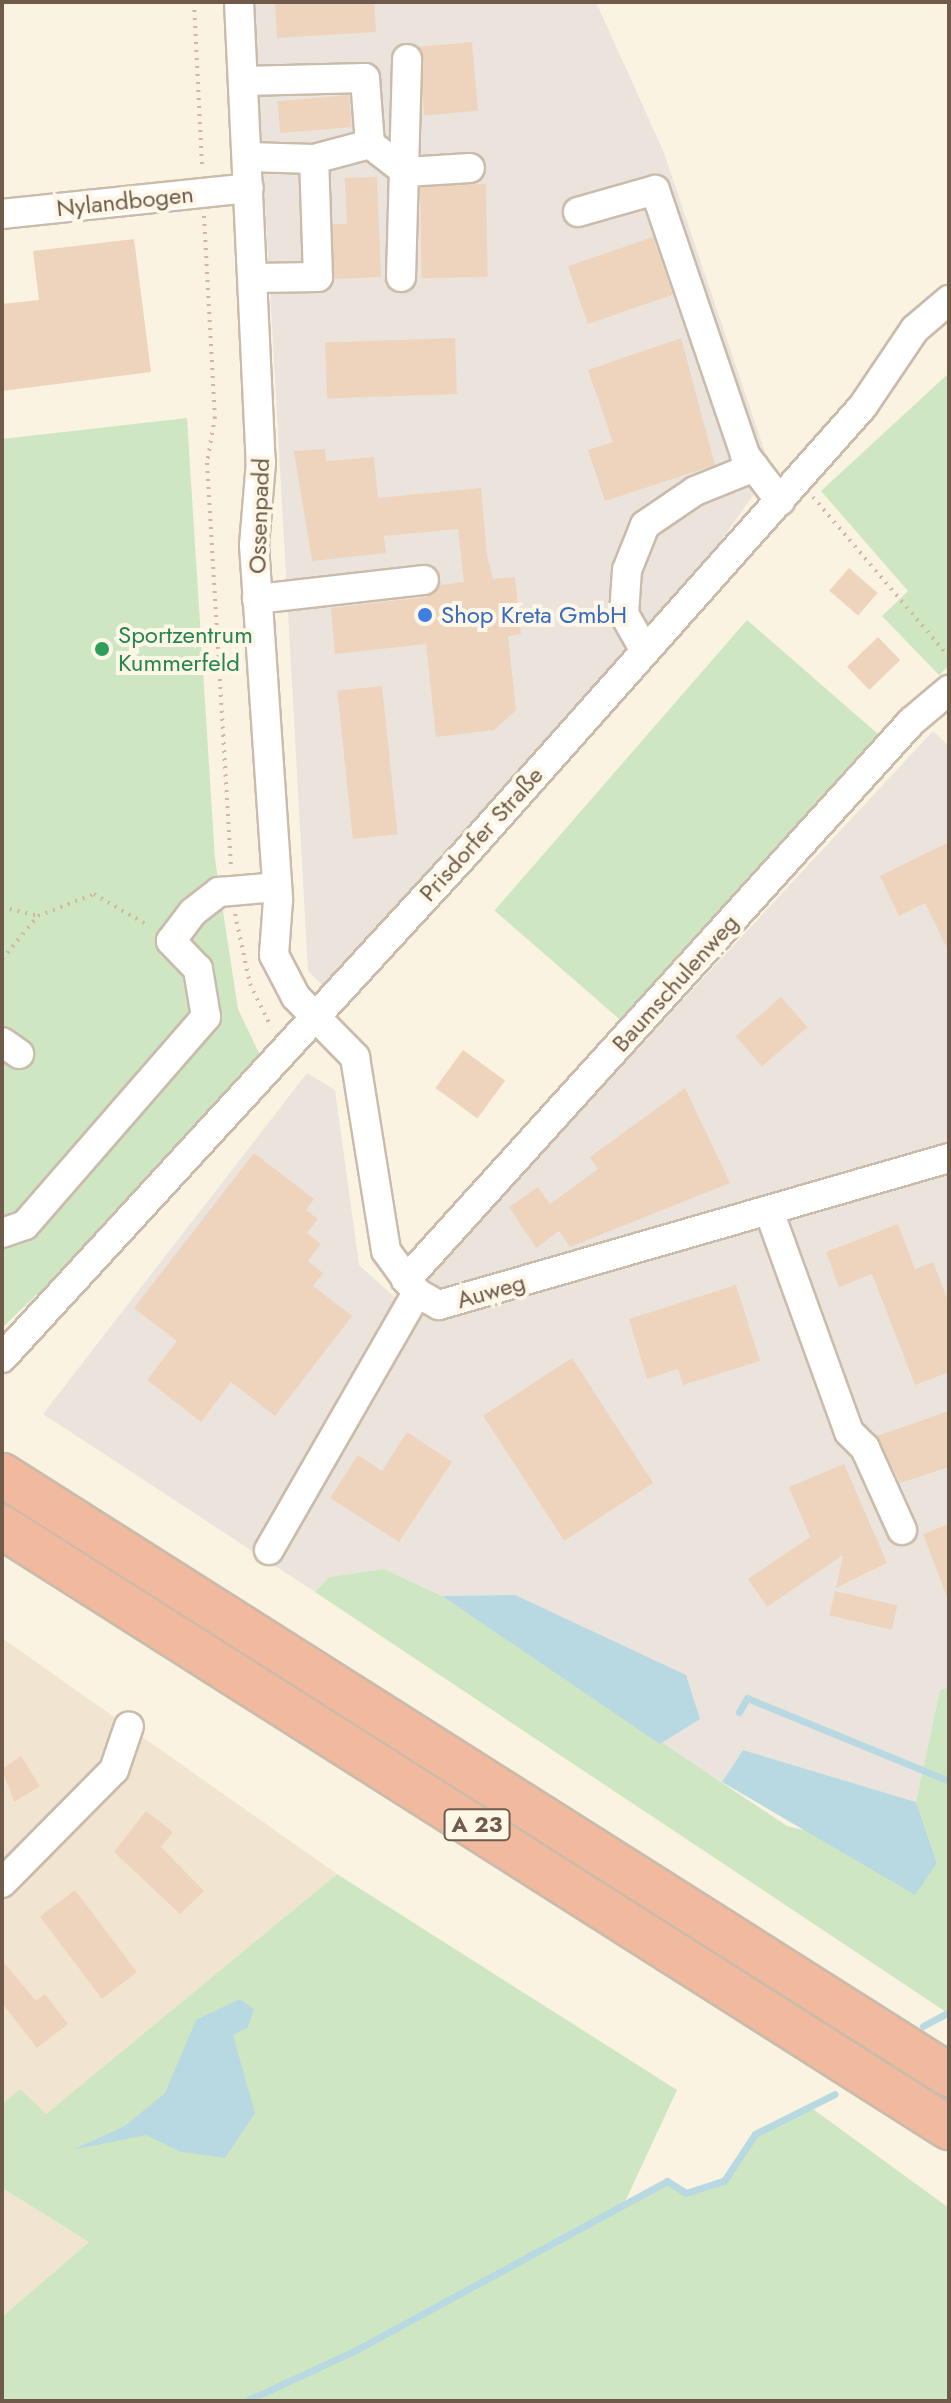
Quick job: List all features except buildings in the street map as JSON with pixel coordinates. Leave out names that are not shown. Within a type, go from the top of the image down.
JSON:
[{"type":"highway","name":"A 23","points":[[2,1475],[949,2075]]},
{"type":"highway","name":"A 23","points":[[2,1527],[949,2128]]},
{"type":"street","name":"Ossenpadd","points":[[239,2],[261,462],[257,599],[277,887],[274,955],[296,997],[315,1015]]},
{"type":"street","points":[[401,277],[407,59]]},
{"type":"street","points":[[244,81],[365,78],[370,144],[406,172],[470,168]]},
{"type":"street","points":[[248,157],[314,159],[370,144]]},
{"type":"street","points":[[253,278],[318,277],[314,159]]},
{"type":"street","name":"Nylandbogen","points":[[2,214],[249,188]]},
{"type":"street","points":[[578,212],[655,190],[754,467],[789,490]]},
{"type":"street","name":"Prisdorfer Straße","points":[[2,1358],[286,1049],[789,490],[863,406],[915,329],[949,300]]},
{"type":"street","points":[[644,649],[624,614],[627,570],[645,525],[695,491],[754,467]]},
{"type":"street","points":[[257,599],[424,580]]},
{"type":"street","name":"Baumschulenweg","points":[[269,1550],[411,1286],[911,722],[949,690]]},
{"type":"street","points":[[2,1233],[25,1225],[206,1017],[198,969],[171,941],[206,899],[232,890],[277,887]]},
{"type":"street","points":[[315,1015],[355,1057],[386,1251],[411,1286]]},
{"type":"street","name":"Auweg","points":[[411,1286],[439,1305],[949,1158]]},
{"type":"street","points":[[769,1211],[849,1432],[865,1448],[902,1530]]},
{"type":"street","points":[[2,1883],[114,1770],[129,1726]]},
{"type":"path","points":[[194,2],[215,417],[207,463],[232,890],[250,984],[286,1049]]},
{"type":"path","points":[[789,490],[949,657]]},
{"type":"path","points":[[2,959],[38,916],[94,894],[171,941]]},
{"type":"path","points":[[2,907],[38,916]]},
{"type":"shaded area","points":[[254,2],[596,2],[664,153],[771,470],[644,649],[337,1000],[308,971]]},
{"type":"shaded area","points":[[933,731],[949,746],[949,1687],[940,1690],[916,1802],[743,1750],[722,1782],[660,1744],[699,1719],[515,1595],[442,1596],[384,1569],[329,1577],[315,1592],[43,1414],[307,1073],[335,1090],[359,1265],[401,1303]]},
{"type":"shaded area","points":[[2,1638],[337,1874],[46,2114],[2,2104]]},
{"type":"shaded area","points":[[2,2188],[89,2242],[2,2317]]},
{"type":"green space","points":[[949,373],[949,666],[939,675],[882,616],[908,591],[821,491]]},
{"type":"green space","name":"Sportzentrum Kummerfeld","points":[[187,418],[215,859],[238,1009],[268,1072],[2,1328],[2,439]]},
{"type":"green space","points":[[747,620],[878,734],[626,1025],[494,911]]},
{"type":"green space","points":[[384,1569],[442,1596],[787,1826],[937,1863],[916,1802],[940,1690],[949,1687],[949,2014],[315,1592],[329,1577]]},
{"type":"green space","points":[[337,1874],[677,2090],[624,2204],[667,2181],[686,2193],[724,2181],[755,2134],[813,2109],[949,2208],[949,2401],[2,2401],[2,2317],[89,2242],[2,2188],[2,2104],[20,2089],[46,2114]]},
{"type":"water","points":[[515,1595],[686,1675],[700,1719],[660,1744],[442,1596]]},
{"type":"water","points":[[743,1750],[916,1802],[937,1863],[915,1895],[722,1782]]},
{"type":"water","points":[[240,1999],[254,2009],[248,2027],[233,2035],[255,2113],[225,2158],[181,2152],[146,2135],[72,2150],[125,2126],[165,2093],[196,2020]]},
{"type":"waterway","points":[[739,1712],[747,1698],[949,1781]]},
{"type":"waterway","points":[[923,2026],[949,2012]]},
{"type":"waterway","points":[[246,2401],[356,2350],[667,2181],[686,2193],[724,2181],[755,2134],[835,2094]]},
{"type":"place","name":"Shop Kreta GmbH","points":[[425,615]]},
{"type":"place","name":"Sportzentrum Kummerfeld","points":[[102,649]]}]
